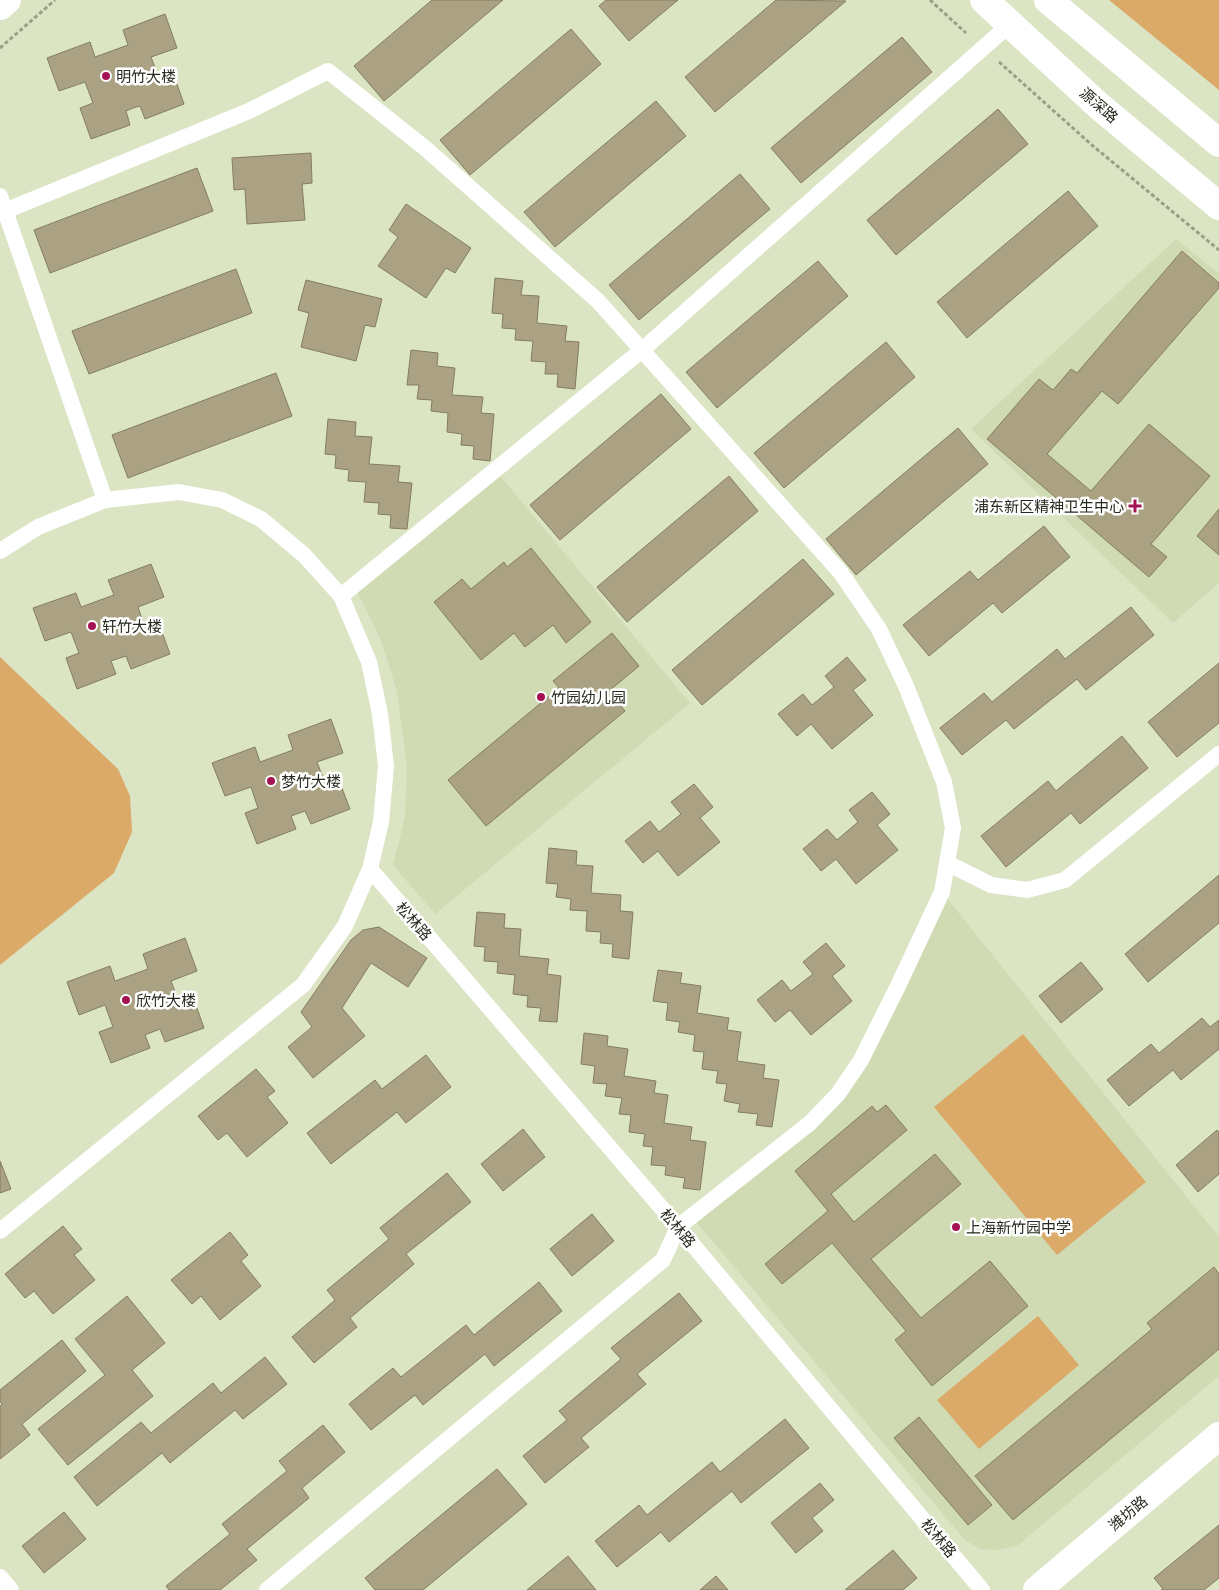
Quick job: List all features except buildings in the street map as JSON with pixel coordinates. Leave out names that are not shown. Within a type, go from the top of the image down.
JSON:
[{"type":"main road","points":[[0,6],[7,0]]},
{"type":"main road","name":"源深路","points":[[984,0],[1099,106],[1219,206]]},
{"type":"main road","points":[[1048,0],[1219,143]]},
{"type":"main road","name":"潍坊路","points":[[1037,1590],[1219,1436]]},
{"type":"lane","points":[[341,596],[642,350],[1010,25]]},
{"type":"lane","points":[[105,500],[3,204],[249,111],[328,71],[426,148],[591,295],[841,574],[879,629],[906,686],[944,782],[953,828],[942,892],[898,986],[860,1060],[838,1094],[810,1123],[678,1227],[663,1260],[267,1590]]},
{"type":"lane","points":[[0,550],[38,527],[105,500],[179,492],[222,500],[261,520],[304,555],[341,596],[369,662],[380,714],[386,766],[381,822],[370,869],[345,926],[303,985],[0,1232]]},
{"type":"lane","points":[[947,863],[991,885],[1027,890],[1065,880],[1219,754]]},
{"type":"lane","name":"松林路","points":[[370,869],[678,1227],[982,1590]]},
{"type":"lane","points":[[0,1577],[11,1590]]},
{"type":"path","points":[[0,48],[55,0]]},
{"type":"path","points":[[930,0],[1093,146],[1219,250]]},
{"type":"shaded area","points":[[1109,0],[1219,0],[1219,90]]},
{"type":"shaded area","name":"浦东新区精神卫生中心","points":[[1176,239],[1219,274],[1219,583],[1173,623],[971,429]]},
{"type":"shaded area","name":"竹园幼儿园","points":[[495,470],[690,703],[435,914],[393,865],[405,817],[407,767],[397,691],[380,638],[354,585]]},
{"type":"shaded area","points":[[0,657],[118,769],[130,796],[132,832],[114,873],[0,965]]},
{"type":"shaded area","name":"上海新竹园中学","points":[[942,892],[1219,1237],[1219,1376],[1017,1546],[998,1550],[980,1549],[965,1540],[692,1217],[838,1094]]},
{"type":"shaded area","points":[[1023,1034],[1146,1182],[1057,1255],[934,1107]]},
{"type":"shaded area","points":[[1038,1316],[1079,1365],[979,1449],[937,1400]]},
{"type":"place","name":"明竹大楼","points":[[106,76]]},
{"type":"place","name":"浦东新区精神卫生中心","points":[[1135,506]]},
{"type":"place","name":"轩竹大楼","points":[[92,626]]},
{"type":"place","name":"竹园幼儿园","points":[[541,697]]},
{"type":"place","name":"梦竹大楼","points":[[271,781]]},
{"type":"place","name":"欣竹大楼","points":[[126,1000]]},
{"type":"place","name":"上海新竹园中学","points":[[956,1227]]}]
